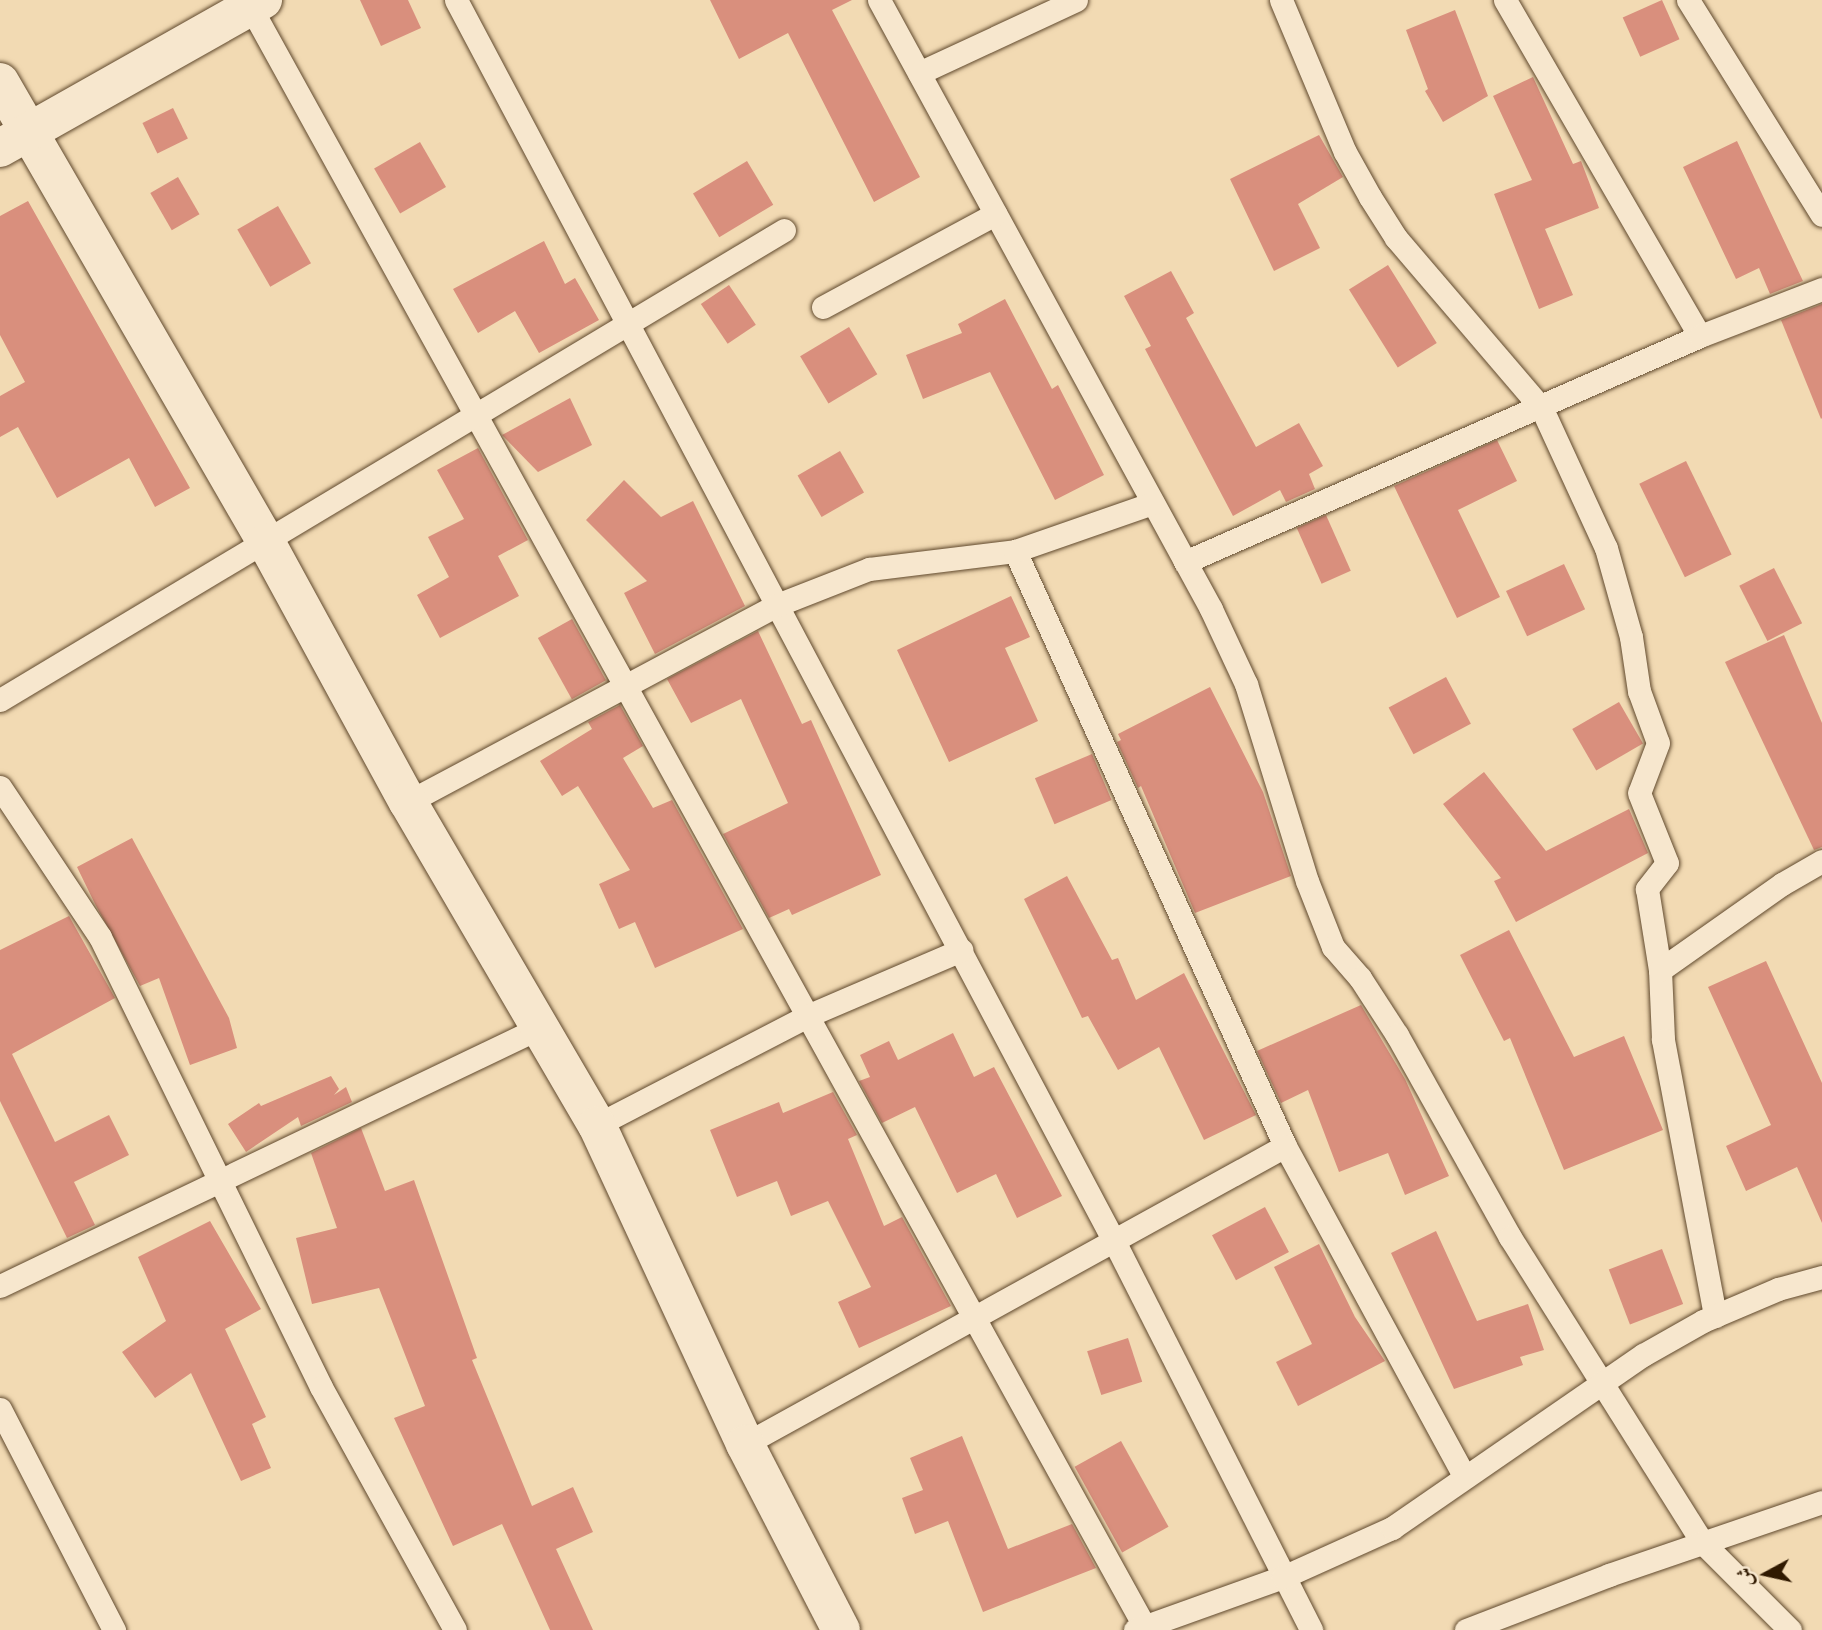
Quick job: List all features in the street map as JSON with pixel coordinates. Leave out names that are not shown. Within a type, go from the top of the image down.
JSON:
[{"type":"street","points":[[15,139],[257,4]]},
{"type":"street","points":[[0,82],[15,139],[266,542],[408,802],[597,1125],[746,1444],[841,1630]]},
{"type":"lane","points":[[456,0],[1114,1241],[1311,1630]]},
{"type":"lane","points":[[879,0],[1185,562],[1246,684],[1307,881],[1333,947],[1360,978],[1397,1035],[1510,1237],[1600,1384],[1703,1543],[1790,1630]]},
{"type":"lane","points":[[919,73],[1076,0]]},
{"type":"lane","points":[[1281,0],[1345,152],[1396,238],[1542,409],[1606,548],[1631,637],[1639,691],[1658,743],[1639,793],[1667,863],[1647,889],[1660,970],[1663,1040],[1715,1316]]},
{"type":"lane","points":[[1505,0],[1699,336]]},
{"type":"lane","points":[[1688,0],[1822,215]]},
{"type":"lane","points":[[257,4],[475,416],[975,1320],[1139,1628],[1283,1577],[1392,1528],[1464,1475],[1600,1384],[1715,1316],[1778,1289],[1822,1277]]},
{"type":"lane","points":[[823,307],[995,214]]},
{"type":"lane","points":[[0,700],[784,230]]},
{"type":"lane","points":[[1185,562],[1542,409],[1699,336],[1822,289]]},
{"type":"lane","points":[[408,802],[777,604],[869,569],[1015,551],[1153,503]]},
{"type":"lane","points":[[1015,551],[1285,1146],[1464,1475]]},
{"type":"lane","points":[[0,788],[100,937],[224,1181],[321,1387],[455,1630]]},
{"type":"lane","points":[[1660,970],[1782,884],[1822,861]]},
{"type":"lane","points":[[597,1125],[807,1016],[961,950]]},
{"type":"lane","points":[[0,1286],[541,1027]]},
{"type":"lane","points":[[746,1444],[975,1320],[1285,1146]]},
{"type":"lane","points":[[0,1409],[114,1630]]},
{"type":"lane","points":[[1466,1630],[1822,1502]]},
{"type":"building","points":[[360,0],[408,0],[421,28],[381,46]]},
{"type":"building","points":[[710,0],[852,0],[832,10],[920,177],[874,202],[788,33],[739,59]]},
{"type":"building","points":[[1662,0],[1679,39],[1640,57],[1623,17]]},
{"type":"building","points":[[1455,10],[1488,96],[1443,122],[1425,91],[1428,89],[1406,30]]},
{"type":"building","points":[[1533,77],[1573,164],[1581,161],[1599,208],[1545,229],[1573,295],[1539,309],[1494,194],[1532,180],[1493,96]]},
{"type":"building","points":[[173,108],[188,139],[157,153],[142,123]]},
{"type":"building","points":[[1319,135],[1343,177],[1298,204],[1320,248],[1274,271],[1230,179]]},
{"type":"building","points":[[1737,141],[1803,281],[1770,294],[1759,268],[1736,279],[1683,167]]},
{"type":"building","points":[[420,142],[446,187],[400,214],[374,169]]},
{"type":"building","points":[[747,161],[773,205],[719,237],[693,193]]},
{"type":"building","points":[[178,177],[200,214],[172,230],[150,193]]},
{"type":"building","points":[[28,201],[190,488],[155,507],[129,458],[57,498],[18,427],[0,437],[0,396],[25,382],[0,335],[0,216]]},
{"type":"building","points":[[278,206],[311,263],[270,287],[237,230]]},
{"type":"building","points":[[544,241],[565,284],[575,278],[599,320],[539,353],[515,311],[478,333],[453,289]]},
{"type":"building","points":[[1388,265],[1437,343],[1398,367],[1349,289]]},
{"type":"building","points":[[1171,271],[1194,313],[1186,318],[1256,447],[1299,423],[1323,466],[1309,474],[1315,489],[1286,502],[1280,490],[1233,516],[1145,349],[1151,346],[1124,296]]},
{"type":"building","points":[[729,285],[756,325],[728,344],[701,304]]},
{"type":"building","points":[[1005,299],[1052,389],[1058,385],[1104,475],[1055,500],[990,372],[923,399],[906,355],[962,333],[958,324]]},
{"type":"building","points":[[1822,304],[1822,418],[1821,419],[1781,320]]},
{"type":"building","points":[[849,327],[877,374],[828,404],[800,356]]},
{"type":"building","points":[[570,398],[592,445],[538,472],[502,435]]},
{"type":"building","points":[[1497,440],[1517,481],[1458,510],[1500,597],[1457,618],[1394,486]]},
{"type":"building","points":[[478,448],[528,540],[498,556],[519,596],[440,638],[417,595],[449,577],[428,537],[464,519],[437,470]]},
{"type":"building","points":[[840,451],[864,493],[822,517],[798,476]]},
{"type":"building","points":[[1686,461],[1732,554],[1685,577],[1639,484]]},
{"type":"building","points":[[624,480],[661,517],[693,501],[745,606],[655,654],[624,593],[647,581],[586,520]]},
{"type":"building","points":[[1326,515],[1351,571],[1322,584],[1297,528]]},
{"type":"building","points":[[1564,564],[1585,609],[1527,636],[1506,591]]},
{"type":"building","points":[[1774,568],[1802,623],[1767,641],[1739,586]]},
{"type":"building","points":[[1011,596],[1030,637],[1005,648],[1038,721],[949,762],[897,650]]},
{"type":"building","points":[[572,619],[606,680],[572,699],[538,638]]},
{"type":"building","points":[[758,631],[802,724],[811,720],[881,875],[792,915],[789,909],[769,918],[723,834],[788,803],[741,699],[691,723],[667,679]]},
{"type":"building","points":[[1784,635],[1822,723],[1822,847],[1814,850],[1725,662]]},
{"type":"building","points":[[1446,677],[1471,724],[1413,754],[1389,708]]},
{"type":"building","points":[[1210,687],[1263,792],[1291,876],[1195,913],[1141,786],[1138,788],[1117,742],[1121,740],[1118,734]]},
{"type":"building","points":[[1619,702],[1643,744],[1596,771],[1572,729]]},
{"type":"building","points":[[620,705],[643,746],[623,758],[653,808],[672,800],[743,929],[655,968],[635,922],[619,929],[599,884],[630,870],[578,786],[562,796],[540,761],[592,729],[588,722]]},
{"type":"building","points":[[1092,754],[1112,800],[1054,824],[1035,778]]},
{"type":"building","points":[[1484,772],[1546,851],[1629,809],[1648,853],[1516,922],[1494,881],[1501,878],[1443,804]]},
{"type":"building","points":[[132,838],[229,1018],[237,1048],[190,1065],[159,978],[140,986],[95,904],[77,867]]},
{"type":"building","points":[[1067,876],[1112,960],[1118,958],[1136,1000],[1184,973],[1256,1115],[1204,1140],[1159,1047],[1118,1070],[1088,1016],[1082,1018],[1024,899]]},
{"type":"building","points":[[69,916],[115,998],[12,1054],[55,1142],[109,1115],[129,1155],[74,1182],[95,1225],[67,1238],[0,1101],[0,950]]},
{"type":"building","points":[[1509,930],[1574,1057],[1624,1036],[1663,1130],[1564,1170],[1510,1038],[1504,1041],[1460,955]]},
{"type":"building","points":[[1766,961],[1822,1083],[1822,1223],[1797,1167],[1746,1191],[1726,1146],[1771,1125],[1708,987]]},
{"type":"building","points":[[1361,1005],[1405,1079],[1449,1176],[1405,1195],[1388,1153],[1339,1172],[1308,1090],[1281,1103],[1257,1051]]},
{"type":"building","points":[[953,1033],[974,1077],[994,1067],[1062,1196],[1017,1218],[996,1174],[957,1193],[915,1107],[882,1123],[859,1081],[870,1077],[860,1055],[889,1041],[898,1060]]},
{"type":"building","points":[[331,1076],[339,1089],[334,1095],[346,1087],[352,1102],[301,1126],[298,1117],[246,1152],[228,1124],[259,1103],[261,1106]]},
{"type":"building","points":[[833,1092],[857,1135],[848,1139],[884,1226],[902,1217],[951,1306],[859,1348],[838,1302],[871,1287],[828,1201],[791,1216],[777,1181],[737,1197],[710,1130],[779,1102],[783,1113]]},
{"type":"building","points":[[361,1128],[385,1191],[414,1180],[477,1358],[472,1360],[532,1506],[573,1487],[593,1532],[556,1549],[593,1630],[550,1630],[502,1524],[453,1546],[394,1418],[425,1406],[379,1288],[312,1304],[296,1238],[337,1228],[311,1153]]},
{"type":"building","points":[[1265,1207],[1289,1252],[1236,1280],[1212,1235]]},
{"type":"building","points":[[210,1221],[261,1309],[225,1329],[266,1417],[252,1424],[271,1468],[241,1481],[191,1373],[155,1398],[122,1352],[166,1321],[138,1257]]},
{"type":"building","points":[[1436,1231],[1477,1321],[1528,1304],[1544,1350],[1520,1357],[1523,1365],[1454,1389],[1391,1253]]},
{"type":"building","points":[[1319,1244],[1355,1317],[1385,1361],[1298,1406],[1276,1362],[1312,1344],[1274,1267]]},
{"type":"building","points":[[1662,1249],[1683,1304],[1630,1325],[1609,1269]]},
{"type":"building","points":[[1128,1338],[1142,1382],[1101,1395],[1087,1351]]},
{"type":"building","points":[[962,1436],[1008,1549],[1072,1524],[1096,1568],[983,1612],[948,1521],[915,1534],[902,1498],[923,1490],[910,1458]]},
{"type":"building","points":[[1121,1441],[1169,1527],[1122,1552],[1075,1467]]}]
